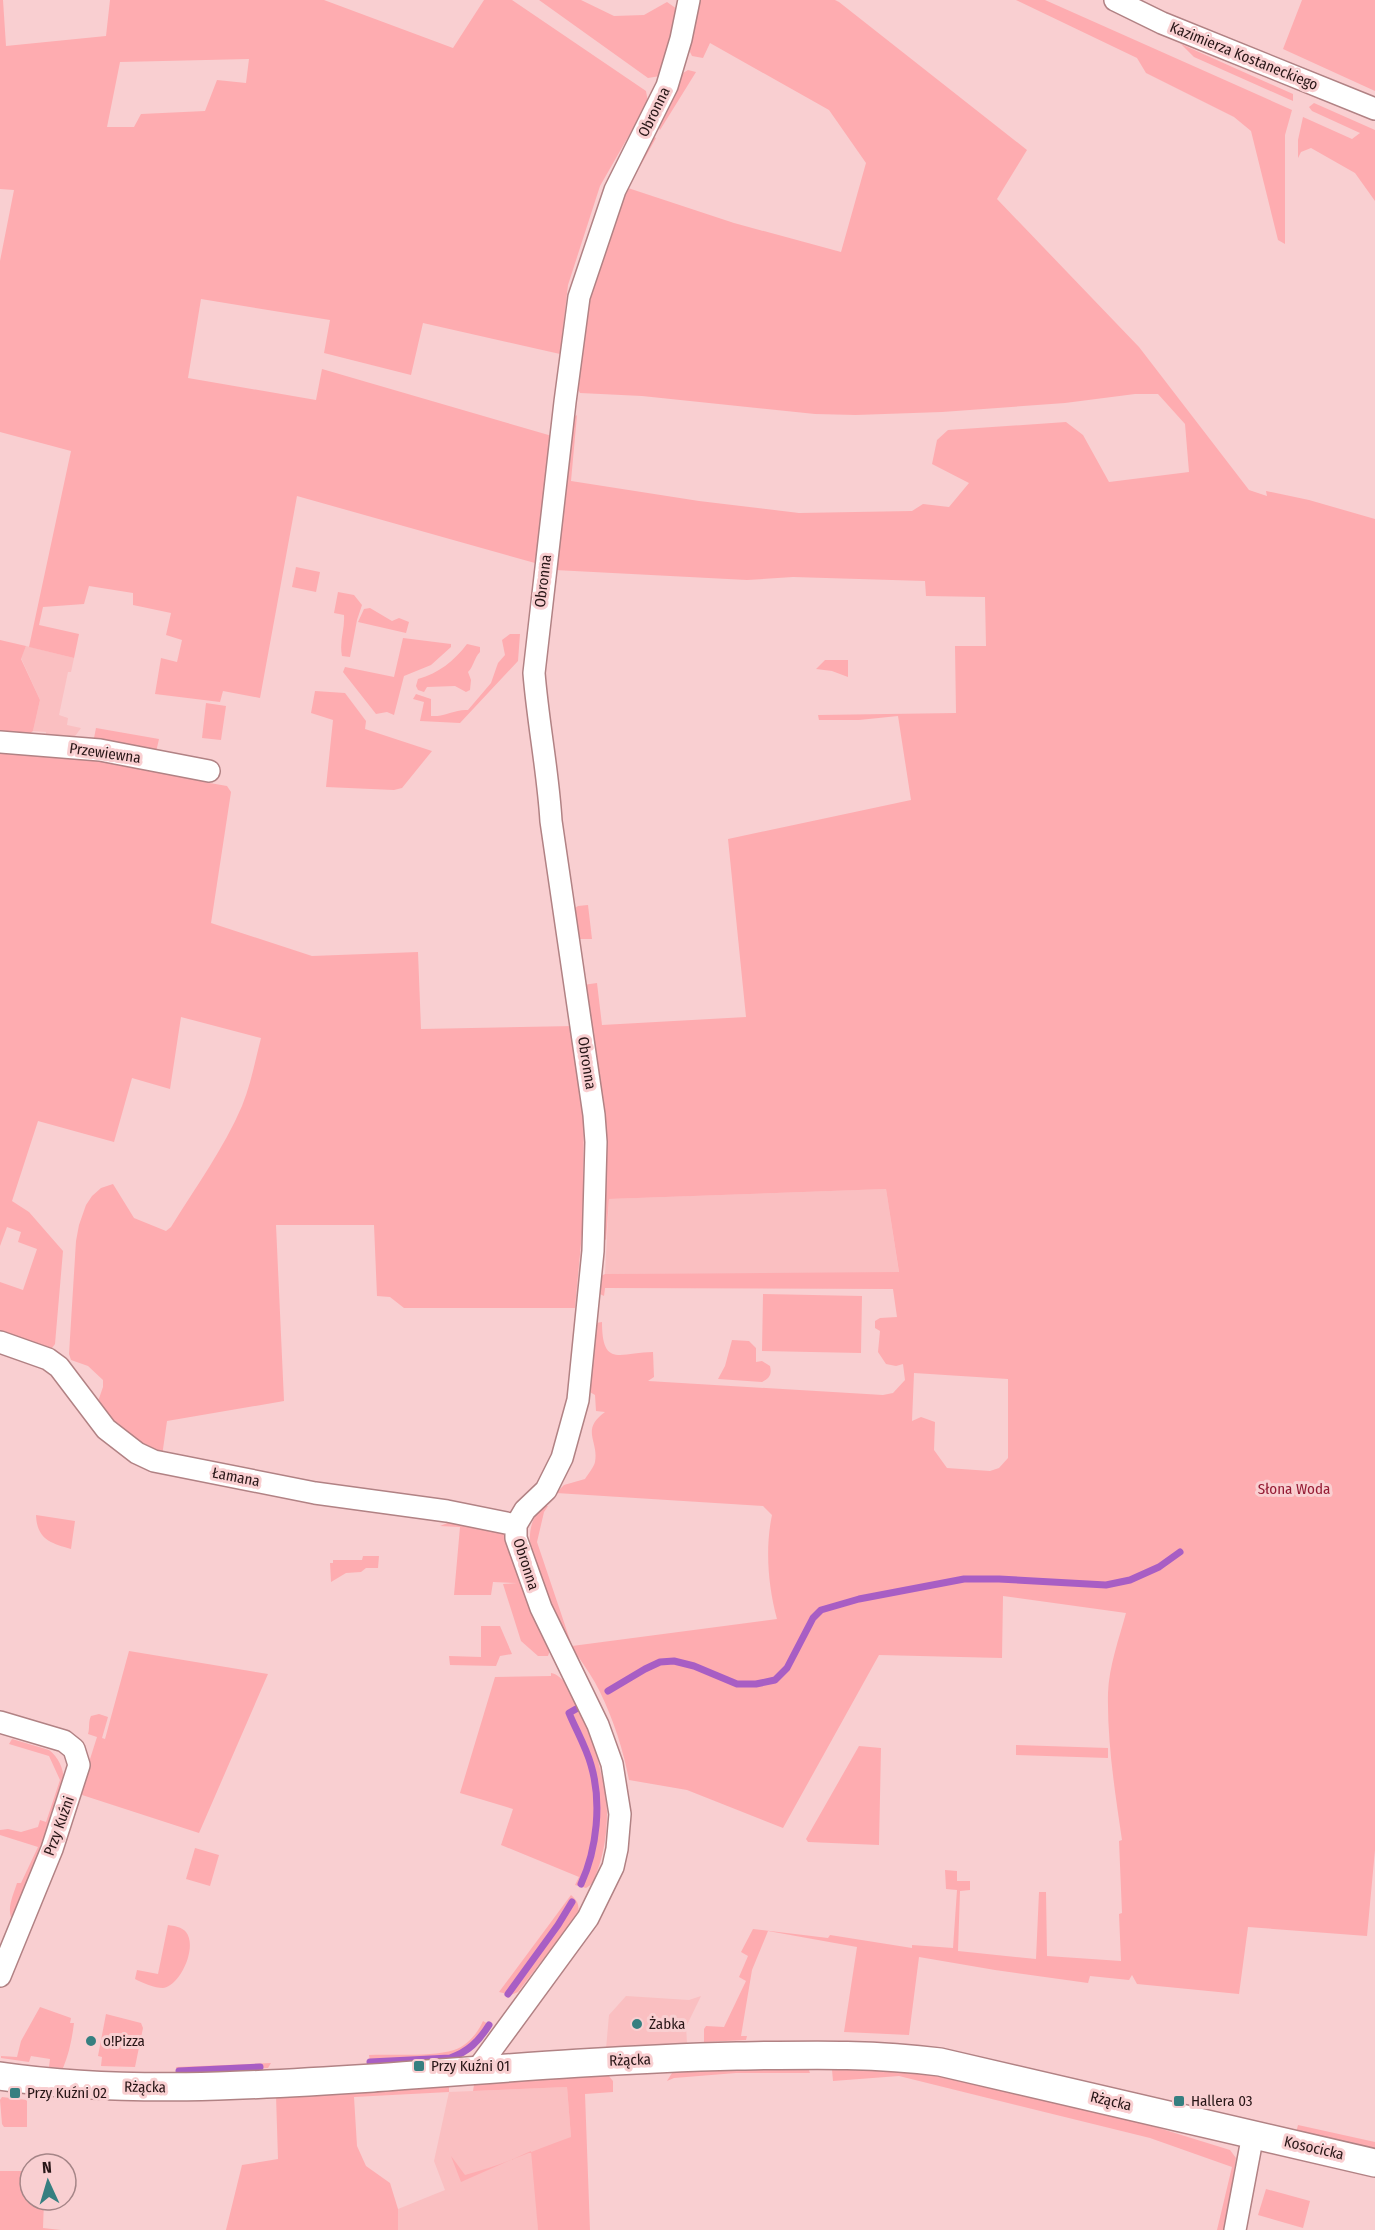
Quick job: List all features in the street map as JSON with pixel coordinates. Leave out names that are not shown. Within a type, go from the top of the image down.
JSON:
[{"type":"street","name":"Obronna","points":[[476,2071],[588,1918],[613,1867],[617,1849],[620,1814],[612,1764],[593,1716],[530,1581],[516,1538],[516,1525],[525,1510],[546,1490],[562,1458],[578,1400],[593,1251],[596,1142],[591,1089],[551,821],[549,778],[536,706],[534,673],[579,297],[615,190],[668,86],[689,0]]},
{"type":"street","name":"Kazimierza Kostaneckiego","points":[[1115,0],[1162,23],[1375,109]]},
{"type":"street","name":"Przewiewna","points":[[0,742],[100,750],[210,771]]},
{"type":"street","name":"Łamana","points":[[0,1342],[48,1359],[59,1367],[106,1429],[137,1453],[154,1461],[315,1493],[447,1511],[516,1525]]},
{"type":"street","name":"Przy Kuźni","points":[[0,1722],[64,1741],[74,1749],[80,1765],[52,1849],[0,1976]]},
{"type":"street","name":"Rżącka","points":[[0,2076],[111,2086],[196,2087],[476,2071],[595,2061],[821,2054],[894,2056],[940,2062],[1252,2134]]},
{"type":"street","name":"Kosocicka","points":[[1252,2134],[1375,2163]]},
{"type":"street","points":[[1235,2230],[1252,2134]]},
{"type":"shaded area","points":[[26,646],[74,658],[71,672],[68,672],[59,715],[68,718],[67,725],[81,728],[70,743],[46,736],[46,732],[33,731],[40,700],[21,658]]},
{"type":"shaded area","points":[[886,1189],[899,1273],[605,1274],[609,1199]]},
{"type":"shaded area","points":[[626,1996],[689,2000],[701,1996],[686,2027],[687,2043],[606,2049],[609,2015]]},
{"type":"shaded area","points":[[567,2087],[571,2137],[536,2197],[538,2230],[398,2230],[398,2209],[445,2190],[434,2161],[449,2092]]},
{"type":"green space","points":[[0,0],[3,0],[6,46],[106,36],[110,0],[324,0],[453,48],[484,0],[512,0],[646,91],[648,102],[600,186],[568,285],[560,354],[423,323],[411,375],[324,353],[330,320],[201,299],[188,378],[316,400],[322,369],[552,436],[535,563],[297,496],[260,698],[223,691],[220,702],[155,694],[161,658],[177,662],[182,640],[166,635],[171,613],[133,605],[133,593],[89,586],[84,604],[43,607],[39,625],[79,634],[74,658],[29,647],[71,451],[0,432],[0,261],[14,190],[0,189]],"holes":[[[249,59],[246,83],[217,80],[205,111],[141,114],[134,127],[107,127],[120,62]]]},
{"type":"green space","points":[[539,0],[581,0],[614,16],[644,15],[667,2],[677,9],[660,76],[648,78]]},
{"type":"green space","name":"Słona Woda","points":[[700,0],[835,0],[839,2],[1027,150],[997,199],[1139,347],[1249,490],[1267,496],[1266,491],[1309,500],[1375,519],[1375,1850],[1367,1936],[1248,1927],[1239,1994],[1137,1984],[1132,1975],[1129,1980],[1090,1976],[1088,1983],[919,1957],[909,2035],[844,2032],[857,1947],[768,1931],[752,1970],[741,2036],[747,2036],[746,2040],[704,2042],[706,2026],[724,2027],[746,1981],[739,1977],[748,1956],[741,1952],[753,1929],[828,1938],[830,1935],[912,1948],[912,1945],[953,1948],[957,1890],[946,1889],[945,1870],[957,1871],[957,1881],[970,1881],[970,1890],[960,1891],[958,1951],[1036,1959],[1039,1892],[1046,1892],[1047,1956],[1121,1961],[1119,1841],[1122,1840],[1110,1748],[1108,1693],[1112,1663],[1126,1613],[1003,1596],[1002,1658],[879,1655],[783,1828],[687,1790],[629,1780],[618,1735],[605,1703],[595,1682],[554,1618],[535,1567],[530,1545],[532,1524],[536,1514],[544,1506],[548,1506],[544,1512],[537,1542],[572,1646],[777,1619],[768,1567],[772,1515],[763,1506],[556,1493],[564,1485],[585,1479],[595,1462],[593,1424],[605,1412],[596,1411],[595,1395],[588,1391],[593,1330],[596,1323],[602,1322],[605,1347],[610,1352],[623,1355],[653,1352],[654,1377],[648,1381],[883,1395],[893,1393],[905,1380],[903,1364],[896,1366],[886,1364],[878,1352],[880,1331],[875,1328],[875,1321],[880,1318],[897,1317],[893,1289],[605,1288],[604,1296],[600,1294],[601,1276],[605,1274],[899,1272],[886,1189],[609,1199],[606,1240],[599,1234],[583,985],[597,983],[602,1025],[746,1017],[728,839],[911,800],[898,716],[859,720],[819,720],[818,715],[956,713],[955,646],[986,646],[985,597],[926,596],[925,581],[793,577],[747,580],[555,570],[572,419],[577,415],[571,481],[699,501],[799,513],[912,511],[923,504],[949,507],[969,483],[932,464],[937,440],[948,430],[1066,422],[1083,435],[1109,482],[1189,472],[1185,424],[1158,394],[1135,394],[1065,403],[942,412],[856,415],[815,414],[642,396],[580,393],[577,387],[587,308],[617,202],[652,136],[656,138],[628,188],[734,223],[841,252],[866,163],[829,110],[710,43],[703,58],[692,56],[689,50]],"holes":[[[914,1373],[1008,1379],[1008,1458],[999,1468],[990,1471],[947,1468],[934,1450],[935,1422],[921,1417],[912,1421]]]},
{"type":"green space","points":[[1016,0],[1045,0],[1292,110],[1285,135],[1285,244],[1278,240],[1251,131],[1234,117],[1146,73],[1137,58]]},
{"type":"green space","points":[[1302,0],[1375,0],[1375,91],[1283,49]]},
{"type":"green space","points":[[1181,44],[1293,94],[1293,101],[1194,57]]},
{"type":"green space","points":[[688,70],[696,72],[660,130],[658,125],[683,73]]},
{"type":"green space","points":[[1314,103],[1375,130],[1375,201],[1355,173],[1311,148],[1301,152],[1298,158],[1298,140],[1303,117],[1352,139],[1360,133],[1312,111],[1309,107]]},
{"type":"green space","points":[[296,567],[320,572],[316,592],[292,587]]},
{"type":"green space","points":[[338,592],[354,595],[362,605],[350,657],[342,656],[344,615],[334,613]]},
{"type":"green space","points":[[370,608],[392,621],[399,618],[409,622],[406,633],[358,622],[364,609]]},
{"type":"green space","points":[[510,634],[520,634],[518,661],[460,723],[420,721],[424,702],[413,699],[416,694],[431,699],[431,716],[468,710],[491,683],[498,663],[505,655],[502,640]]},
{"type":"green space","points":[[403,638],[451,644],[451,647],[431,665],[404,676],[394,715],[387,712],[376,714],[343,672],[345,667],[394,677]]},
{"type":"green space","points":[[0,640],[26,646],[21,659],[40,700],[33,731],[25,737],[0,736]]},
{"type":"green space","points":[[467,644],[480,647],[480,652],[468,672],[471,680],[470,690],[466,692],[455,686],[427,687],[424,692],[418,690],[416,686],[418,679],[446,666]]},
{"type":"green space","points":[[825,660],[848,660],[848,677],[832,671],[816,669]]},
{"type":"green space","points":[[315,691],[345,693],[366,721],[365,729],[432,751],[402,788],[394,790],[326,787],[333,720],[311,713]]},
{"type":"green space","points":[[206,703],[226,706],[221,740],[202,738]]},
{"type":"green space","points":[[96,728],[159,739],[156,752],[93,743]]},
{"type":"green space","points":[[0,748],[105,758],[188,772],[204,782],[227,786],[231,792],[211,923],[312,956],[418,952],[421,1029],[574,1026],[584,1092],[583,1222],[575,1308],[404,1308],[390,1297],[377,1296],[374,1225],[276,1225],[284,1401],[167,1421],[162,1456],[132,1439],[118,1423],[109,1422],[96,1407],[103,1380],[88,1366],[71,1360],[69,1354],[79,1225],[92,1196],[101,1188],[113,1184],[134,1218],[166,1231],[171,1227],[235,1122],[248,1089],[261,1038],[181,1017],[170,1089],[132,1078],[114,1142],[38,1121],[12,1201],[29,1212],[63,1251],[55,1344],[52,1348],[0,1332],[0,1282],[23,1290],[37,1249],[18,1242],[21,1232],[7,1227],[0,1246]]},
{"type":"green space","points":[[588,905],[592,939],[579,939],[572,910],[578,906]]},
{"type":"green space","points":[[763,1294],[862,1296],[861,1353],[762,1351]]},
{"type":"green space","points":[[732,1340],[749,1341],[756,1348],[756,1362],[762,1361],[770,1366],[770,1375],[767,1379],[762,1382],[718,1379],[725,1366]]},
{"type":"green space","points":[[36,1515],[75,1521],[71,1549],[46,1539],[39,1530]]},
{"type":"green space","points":[[450,1522],[506,1526],[550,1650],[548,1656],[538,1656],[521,1641],[503,1584],[517,1583],[493,1582],[491,1595],[454,1595],[460,1527],[440,1526]]},
{"type":"green space","points":[[363,1556],[379,1556],[378,1568],[366,1568],[361,1572],[346,1573],[331,1582],[330,1563],[333,1563],[333,1560],[362,1560]]},
{"type":"green space","points":[[481,1626],[500,1626],[512,1654],[500,1656],[496,1666],[450,1665],[449,1656],[481,1657]]},
{"type":"green space","points":[[129,1651],[268,1674],[199,1833],[79,1794],[97,1737],[88,1734],[90,1718],[99,1714],[108,1717],[102,1738],[105,1739]]},
{"type":"green space","points":[[551,1673],[562,1679],[573,1693],[591,1735],[603,1781],[607,1814],[605,1842],[594,1880],[586,1888],[575,1885],[579,1877],[501,1845],[513,1809],[460,1793],[495,1677],[551,1676]]},
{"type":"green space","points":[[12,1739],[53,1753],[63,1771],[64,1781],[14,1923],[10,1914],[12,1898],[17,1883],[21,1883],[38,1847],[0,1835],[0,1830],[21,1832],[38,1827],[40,1820],[46,1822],[60,1780],[49,1756],[9,1744]]},
{"type":"green space","points":[[1016,1745],[1108,1748],[1108,1758],[1016,1755]]},
{"type":"green space","points":[[859,1746],[881,1748],[879,1845],[808,1842],[806,1839]]},
{"type":"green space","points":[[195,1848],[219,1855],[210,1886],[186,1879]]},
{"type":"green space","points":[[571,1895],[578,1904],[576,1916],[518,1992],[511,1995],[499,1992]]},
{"type":"green space","points":[[168,1925],[186,1932],[190,1947],[181,1973],[169,1986],[160,1988],[135,1979],[137,1970],[158,1974]]},
{"type":"green space","points":[[40,2007],[71,2018],[70,2023],[74,2023],[63,2068],[49,2067],[50,2059],[31,2056],[29,2062],[1,2058],[1,2056],[17,2057],[21,2041]]},
{"type":"green space","points":[[106,2014],[141,2023],[143,2028],[135,2067],[101,2066],[102,2057],[98,2056]]},
{"type":"green space","points":[[483,2021],[490,2025],[489,2030],[473,2048],[458,2056],[414,2061],[370,2062],[369,2055],[424,2054],[454,2050],[472,2039]]},
{"type":"green space","points":[[271,2063],[268,2068],[202,2073],[177,2072],[176,2067]]},
{"type":"green space","points":[[835,2064],[891,2066],[1068,2100],[1230,2150],[1236,2158],[1225,2230],[1217,2230],[1232,2167],[1150,2138],[899,2076],[833,2081],[832,2070]]},
{"type":"green space","points":[[807,2065],[810,2073],[736,2073],[674,2078],[667,2081],[677,2069]]},
{"type":"green space","points":[[608,2075],[613,2081],[613,2092],[585,2094],[590,2230],[538,2230],[531,2152],[571,2137],[567,2087],[473,2091],[474,2085],[481,2082]]},
{"type":"green space","points":[[449,2086],[449,2092],[354,2097],[357,2146],[366,2166],[390,2183],[398,2209],[398,2230],[226,2230],[242,2165],[278,2159],[276,2095]]},
{"type":"green space","points":[[2,2097],[27,2100],[27,2127],[4,2127],[0,2100]]},
{"type":"green space","points":[[1298,2125],[1375,2142],[1375,2151],[1296,2133]]},
{"type":"green space","points":[[451,2156],[465,2175],[510,2160],[461,2182]]},
{"type":"green space","points":[[0,2171],[18,2171],[18,2212],[44,2212],[43,2228],[61,2230],[0,2230]]},
{"type":"green space","points":[[1266,2189],[1310,2201],[1303,2228],[1258,2215]]},
{"type":"waterway","points":[[608,1691],[660,1662],[674,1661],[694,1666],[737,1684],[756,1684],[775,1680],[787,1668],[813,1618],[821,1610],[859,1599],[964,1579],[1106,1585],[1130,1580],[1159,1567],[1180,1552]]},
{"type":"waterway","points":[[576,1709],[569,1713],[591,1765],[597,1810],[591,1856],[581,1884]]},
{"type":"waterway","points":[[508,1994],[572,1902]]},
{"type":"waterway","points":[[370,2062],[450,2058],[462,2053],[472,2045],[489,2025]]},
{"type":"waterway","points":[[179,2071],[260,2067]]},
{"type":"place","name":"Żabka","points":[[637,2024]]},
{"type":"place","name":"o!Pizza","points":[[91,2041]]},
{"type":"place","name":"Przy Kuźni 01","points":[[419,2066]]},
{"type":"place","name":"Przy Kuźni 02","points":[[15,2093]]},
{"type":"place","name":"Hallera 03","points":[[1179,2101]]}]
